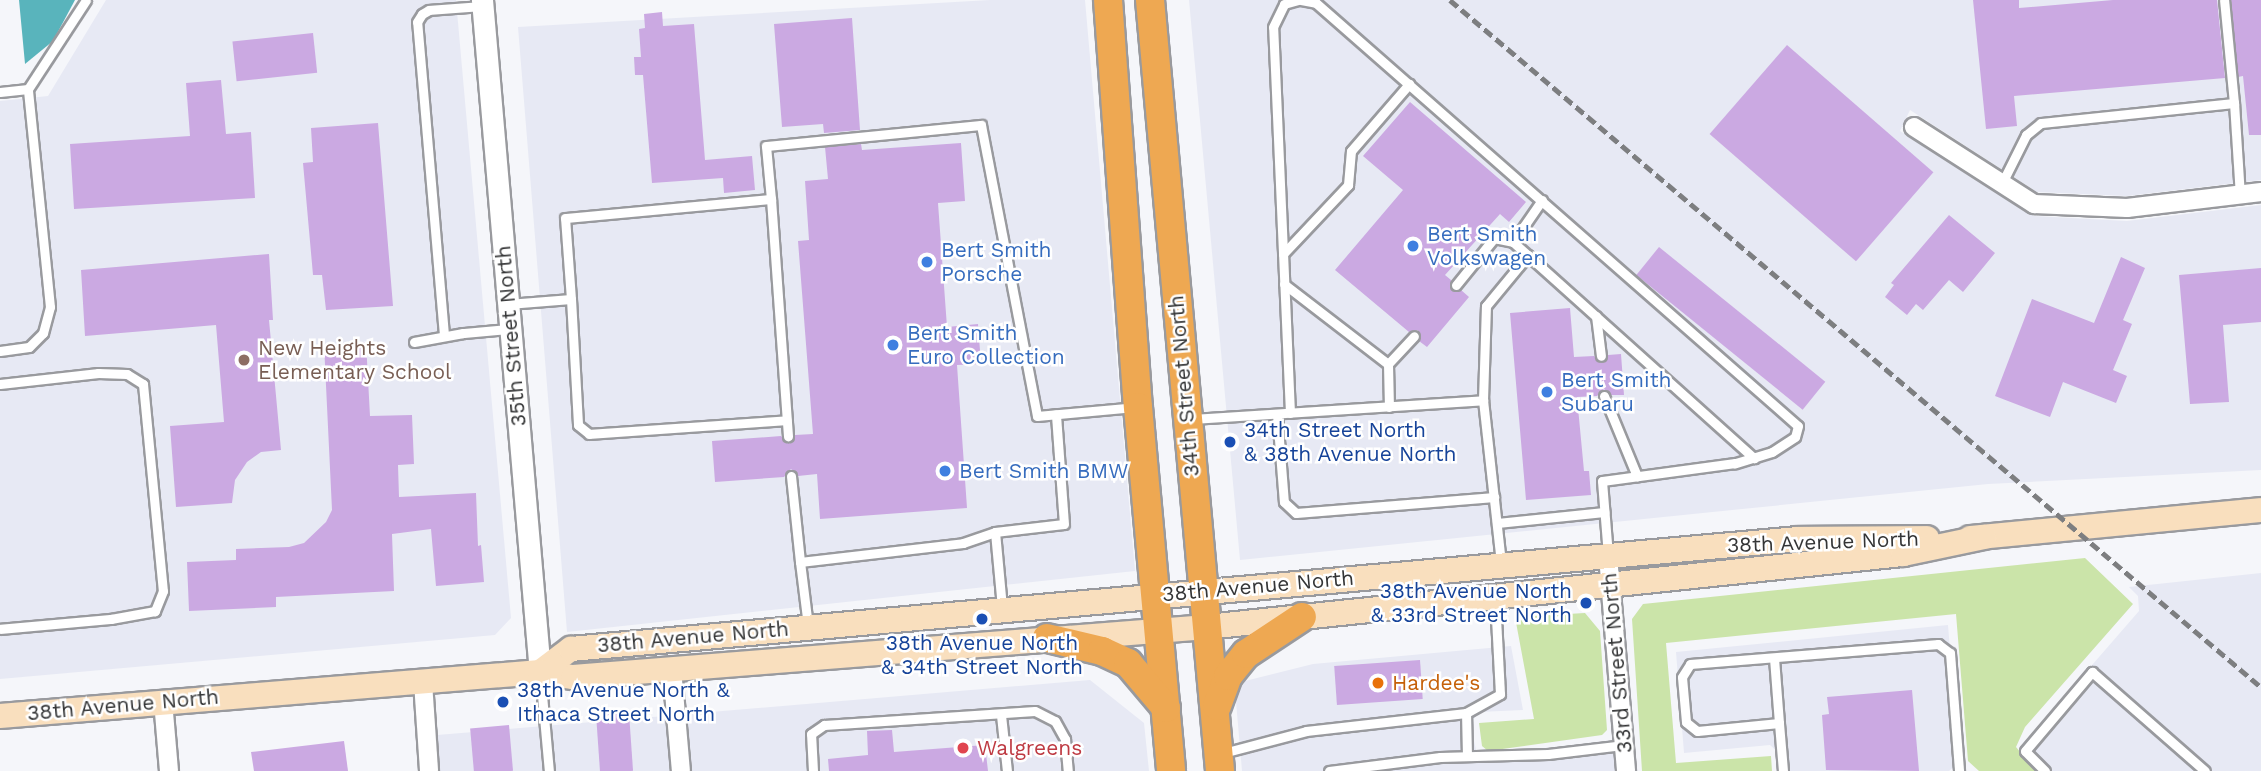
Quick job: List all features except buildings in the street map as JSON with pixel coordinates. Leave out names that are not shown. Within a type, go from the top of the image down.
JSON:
[{"type":"highway","points":[[1108,0],[1138,407],[1171,771]]},
{"type":"highway","name":"34th Street North","points":[[1150,0],[1219,762]]},
{"type":"highway","points":[[1214,712],[1228,676],[1247,654],[1302,617]]},
{"type":"highway","points":[[1047,638],[1102,651],[1128,663],[1166,708]]},
{"type":"main road","name":"38th Avenue North","points":[[0,716],[540,672],[573,677],[808,626],[1203,590],[1798,539],[1984,537],[2261,510]]},
{"type":"main road","name":"38th Avenue North","points":[[671,654],[1158,631],[1610,587],[1903,554],[1984,537]]},
{"type":"street","name":"35th Street North","points":[[483,3],[540,672]]},
{"type":"street","points":[[1914,127],[2034,204],[2127,208],[2261,192]]},
{"type":"street","name":"33rd Street North","points":[[1608,556],[1626,771]]},
{"type":"street","points":[[671,654],[681,771]]},
{"type":"street","points":[[423,682],[429,771]]},
{"type":"street","points":[[163,701],[169,771]]},
{"type":"lane","points":[[0,351],[29,347],[43,333],[50,307],[28,89],[86,0]]},
{"type":"lane","points":[[1290,413],[1273,27],[1284,4],[1299,0],[1316,3],[1798,426],[1795,437],[1772,452],[1754,458],[1735,463],[1602,481],[1608,556]]},
{"type":"lane","points":[[2224,0],[2240,195]]},
{"type":"lane","points":[[444,335],[418,22],[422,14],[429,10],[483,3]]},
{"type":"lane","points":[[1283,254],[1348,185],[1351,151],[1409,84]]},
{"type":"lane","points":[[0,92],[28,89]]},
{"type":"lane","points":[[2002,183],[2026,135],[2041,123],[2234,103]]},
{"type":"lane","points":[[788,436],[766,146],[981,125],[1037,416],[1138,407]]},
{"type":"lane","points":[[771,199],[565,218],[578,425],[589,434],[787,421]]},
{"type":"lane","points":[[1513,242],[1542,201]]},
{"type":"lane","points":[[1455,285],[1494,237],[1513,242],[1754,458]]},
{"type":"lane","points":[[1502,565],[1483,400],[1486,306],[1528,255]]},
{"type":"lane","points":[[1284,285],[1388,364]]},
{"type":"lane","points":[[508,304],[571,299]]},
{"type":"lane","points":[[1597,316],[1601,356]]},
{"type":"lane","points":[[414,342],[444,335],[510,329]]},
{"type":"lane","points":[[1389,407],[1388,364],[1413,336]]},
{"type":"lane","points":[[0,384],[98,373],[127,374],[143,384],[163,591],[155,611],[111,619],[0,629]]},
{"type":"lane","points":[[1604,396],[1637,476]]},
{"type":"lane","points":[[1187,419],[1483,400]]},
{"type":"lane","points":[[800,562],[963,543],[995,532],[1064,524],[1056,414]]},
{"type":"lane","points":[[1277,414],[1284,502],[1296,513],[1494,497]]},
{"type":"lane","points":[[791,476],[808,626]]},
{"type":"lane","points":[[1497,523],[1604,512]]},
{"type":"lane","points":[[995,532],[1003,610]]},
{"type":"lane","points":[[1219,762],[1306,731],[1466,713],[1500,694],[1495,598]]},
{"type":"lane","points":[[1779,723],[1697,731],[1686,722],[1682,677],[1690,664],[1938,644],[1950,653],[1959,771]]},
{"type":"lane","points":[[1773,657],[1783,771]]},
{"type":"lane","points":[[540,672],[549,771]]},
{"type":"lane","points":[[2045,771],[2025,751],[2092,672],[2205,771]]},
{"type":"lane","points":[[813,771],[811,734],[824,725],[1035,711],[1055,721],[1065,739],[1068,771]]},
{"type":"lane","points":[[1466,713],[1467,756]]},
{"type":"lane","points":[[1001,715],[1007,771]]},
{"type":"lane","points":[[1329,771],[1467,756],[1548,754],[1624,745]]},
{"type":"shaded area","name":"New Heights Elementary School","points":[[106,0],[456,0],[511,618],[495,635],[0,679],[0,101],[48,96]]},
{"type":"shaded area","points":[[990,0],[1085,0],[1135,571],[567,632],[518,27]]},
{"type":"shaded area","points":[[1189,0],[2261,0],[2261,180],[2127,196],[2037,192],[1910,110],[1900,131],[2034,216],[2127,221],[2261,205],[2261,470],[1988,484],[1240,560]]},
{"type":"shaded area","points":[[2261,573],[2261,771],[2047,771],[2028,745],[2033,733],[2139,611],[2138,596],[2129,587]]},
{"type":"shaded area","points":[[1948,625],[1959,762],[1949,771],[1781,771],[1781,755],[1770,745],[1684,753],[1676,652]]},
{"type":"shaded area","points":[[1511,646],[1523,710],[1479,712],[1470,724],[1477,754],[1490,761],[1603,746],[1613,739],[1616,771],[1242,771],[1235,690],[1237,683],[1313,664]]},
{"type":"shaded area","points":[[1090,680],[1144,723],[1149,771],[692,771],[687,714]]},
{"type":"shaded area","points":[[665,716],[670,771],[440,771],[437,735]]},
{"type":"green space","points":[[2085,558],[2133,604],[2025,727],[2016,747],[2036,771],[1979,771],[1968,761],[1956,614],[1666,643],[1676,763],[1771,756],[1772,771],[1642,771],[1632,619],[1643,604]]},
{"type":"green space","points":[[1585,613],[1600,631],[1607,730],[1602,735],[1488,751],[1482,746],[1479,723],[1534,719],[1515,617]]},
{"type":"water","points":[[19,0],[75,0],[53,41],[25,64]]},
{"type":"railway","points":[[1450,0],[2261,687]]},
{"type":"place","name":"Bert Smith Volkswagen","points":[[1413,246]]},
{"type":"place","name":"Bert Smith Porsche","points":[[927,262]]},
{"type":"place","name":"Bert Smith Euro Collection","points":[[893,345]]},
{"type":"place","name":"New Heights Elementary School","points":[[244,360]]},
{"type":"place","name":"Bert Smith Subaru","points":[[1547,392]]},
{"type":"place","name":"34th Street North & 38th Avenue North","points":[[1230,442]]},
{"type":"place","name":"Bert Smith BMW","points":[[945,471]]},
{"type":"place","name":"38th Avenue North & 33rd Street North","points":[[1586,603]]},
{"type":"place","name":"38th Avenue North & 34th Street North","points":[[982,619]]},
{"type":"place","name":"Hardee's","points":[[1378,683]]},
{"type":"place","name":"38th Avenue North & Ithaca Street North","points":[[503,702]]},
{"type":"place","name":"Walgreens","points":[[963,748]]}]
